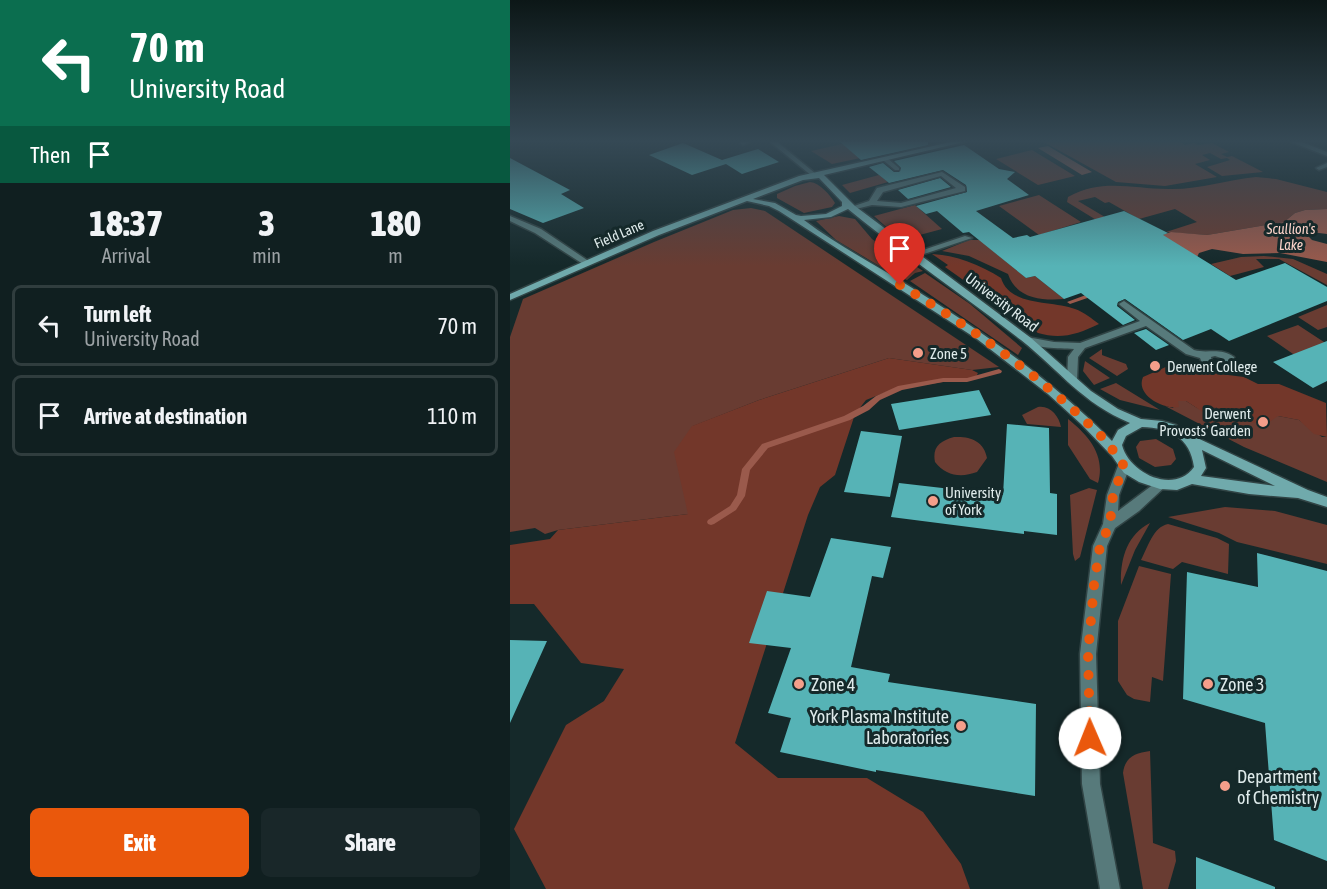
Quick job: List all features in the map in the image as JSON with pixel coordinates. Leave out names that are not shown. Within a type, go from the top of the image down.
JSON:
[{"type":"street","points":[[793,182],[769,191],[766,197],[768,202],[943,311],[1033,376],[1103,438],[1124,466],[1141,478],[1162,484],[1183,483],[1191,479],[1200,468],[1200,454],[1190,440]]},
{"type":"street","points":[[872,203],[880,190],[909,182]]},
{"type":"street","points":[[795,217],[825,216],[849,205],[872,203],[901,205],[962,189],[953,182]]},
{"type":"street","name":"University Road","points":[[830,183],[849,205],[1027,340],[1102,405],[1140,423]]},
{"type":"street","name":"Field Lane","points":[[510,297],[586,262],[769,191]]},
{"type":"street","name":"Field Lane","points":[[740,202],[768,202]]},
{"type":"street","points":[[512,221],[538,231],[586,262]]},
{"type":"street","points":[[912,255],[968,238]]},
{"type":"street","points":[[1124,304],[1190,352],[1205,356]]},
{"type":"street","points":[[1027,340],[1054,345],[1081,346],[1147,322]]},
{"type":"street","points":[[1072,381],[1073,357],[1081,346]]},
{"type":"street","points":[[1116,453],[1116,439],[1125,429],[1140,423],[1150,423],[1170,428],[1190,440],[1303,494],[1327,502]]},
{"type":"street","points":[[1110,889],[1091,784],[1088,654],[1100,546],[1110,524],[1113,495],[1124,466]]},
{"type":"street","points":[[1191,479],[1249,489],[1303,494]]},
{"type":"street","points":[[1110,524],[1162,484]]},
{"type":"shaded area","points":[[811,182],[828,193],[835,203],[832,207],[804,213],[777,198],[777,194],[795,186]]},
{"type":"shaded area","points":[[851,182],[886,182],[850,193],[842,185]]},
{"type":"shaded area","points":[[1122,182],[1185,182],[1165,186]]},
{"type":"shaded area","points":[[1220,182],[1290,182],[1327,192],[1327,209],[1305,210],[1295,213],[1284,222],[1207,235],[1166,232],[1197,222],[1175,209],[1139,219],[1095,197],[1078,201],[1120,226],[1111,229],[1067,202],[1068,197],[1081,191],[1105,186],[1179,189]]},
{"type":"shaded area","points":[[1039,195],[1081,222],[1039,235],[999,206]]},
{"type":"shaded area","points":[[915,205],[942,229],[901,240],[874,216]]},
{"type":"shaded area","points":[[751,208],[765,211],[999,367],[972,370],[889,358],[759,400],[693,426],[688,514],[558,530],[545,534],[535,528],[510,532],[510,337],[523,299],[733,210]]},
{"type":"shaded area","points":[[839,216],[855,219],[872,239],[906,263],[923,271],[915,273],[907,280],[896,276],[836,240],[816,221]]},
{"type":"shaded area","points":[[969,240],[995,240],[987,246],[1026,278],[1035,276],[1064,299],[1030,296],[1017,288],[1008,274],[969,256],[942,251]]},
{"type":"shaded area","points":[[932,254],[950,256],[976,265],[1001,278],[1013,294],[1033,301],[1075,309],[1099,324],[1069,335],[1054,336],[1038,333],[945,267],[948,265]]},
{"type":"shaded area","points":[[1264,256],[1293,259],[1327,274],[1327,285],[1279,259],[1256,259],[1264,267],[1230,276],[1211,264],[1241,257]]},
{"type":"shaded area","points":[[925,273],[970,304],[1022,348],[1018,355],[910,281]]},
{"type":"shaded area","points":[[1327,305],[1327,327],[1318,330],[1298,317]]},
{"type":"shaded area","points":[[1298,325],[1327,344],[1296,356],[1267,336]]},
{"type":"shaded area","points":[[1102,349],[1102,355],[1126,364],[1128,369],[1117,376],[1089,358]]},
{"type":"shaded area","points":[[889,358],[972,370],[978,373],[976,377],[891,390],[866,400],[855,414],[835,475],[820,487],[808,515],[735,743],[778,778],[867,778],[923,812],[961,864],[970,889],[546,889],[514,829],[566,725],[604,701],[624,669],[581,663],[534,604],[510,604],[510,545],[550,539],[558,530],[688,514],[674,452],[692,426],[759,400]]},
{"type":"shaded area","points":[[1085,361],[1110,378],[1094,385],[1083,371]]},
{"type":"shaded area","name":"Derwent Provosts' Garden","points":[[1168,366],[1177,373],[1192,366],[1201,366],[1220,374],[1244,377],[1258,384],[1279,384],[1326,403],[1327,437],[1314,434],[1299,420],[1278,416],[1265,425],[1245,421],[1236,410],[1223,414],[1216,407],[1203,412],[1186,401],[1178,401],[1179,407],[1159,404],[1143,390],[1143,377]]},
{"type":"shaded area","points":[[1116,383],[1160,410],[1120,400],[1100,389]]},
{"type":"shaded area","points":[[1178,400],[1186,401],[1200,409],[1216,407],[1223,414],[1236,410],[1240,417],[1278,416],[1299,420],[1322,437],[1327,437],[1327,482],[1244,447],[1165,406],[1173,408]]},
{"type":"shaded area","points":[[1038,407],[1053,412],[1061,427],[1027,424],[1022,415]]},
{"type":"shaded area","points":[[1068,419],[1094,446],[1100,463],[1098,483],[1090,479],[1068,445]]},
{"type":"shaded area","points":[[954,437],[971,439],[983,447],[987,458],[977,472],[954,475],[939,467],[935,462],[934,457],[938,445]]},
{"type":"shaded area","points":[[1156,439],[1173,449],[1176,459],[1171,465],[1155,467],[1139,458],[1136,447],[1140,441]]},
{"type":"shaded area","points":[[1089,488],[1097,490],[1080,557],[1075,561],[1070,495]]},
{"type":"shaded area","points":[[1225,507],[1275,511],[1327,525],[1327,564],[1237,542],[1219,533],[1168,517]]},
{"type":"shaded area","points":[[1150,523],[1135,550],[1121,585],[1123,558],[1126,550],[1135,534]]},
{"type":"shaded area","points":[[1168,524],[1217,538],[1229,544],[1228,574],[1182,562],[1173,569],[1141,560],[1158,529]]},
{"type":"shaded area","points":[[1139,566],[1171,574],[1163,681],[1152,677],[1150,702],[1127,695],[1118,681],[1118,621]]},
{"type":"shaded area","points":[[1150,751],[1153,843],[1175,851],[1176,861],[1168,889],[1143,889],[1123,773],[1128,760],[1140,753]]},
{"type":"water","name":"Scullion's Lake","points":[[1327,209],[1327,234],[1311,232],[1308,236],[1312,240],[1327,244],[1327,262],[1280,253],[1243,254],[1212,249],[1199,253],[1197,257],[1126,247],[1171,232],[1207,235],[1284,222],[1295,213],[1305,210]]},
{"type":"building","points":[[556,182],[570,190],[561,194],[584,208],[543,223],[510,209],[510,183]]},
{"type":"building","points":[[924,182],[945,182],[951,187],[908,199],[898,190]]},
{"type":"building","points":[[962,182],[1012,182],[1029,195],[976,211],[1013,238],[1027,235],[1030,237],[1124,211],[1168,233],[1163,235],[1236,280],[1285,263],[1327,287],[1327,301],[1229,341],[1211,329],[1183,340],[1125,299],[1118,302],[1117,306],[1135,320],[1123,325],[1081,293],[1064,299],[1035,276],[1026,278],[969,232],[963,233],[937,211],[926,214],[916,206],[967,192],[966,185]]},
{"type":"building","points":[[1146,329],[1169,345],[1156,350],[1134,333]]},
{"type":"building","points":[[1327,341],[1327,381],[1313,388],[1273,362]]},
{"type":"building","points":[[979,390],[991,415],[899,430],[891,404]]},
{"type":"building","points":[[1007,424],[1049,428],[1050,493],[1057,494],[1057,535],[1024,531],[1024,534],[891,517],[899,483],[1003,495]]},
{"type":"building","points":[[861,431],[902,436],[890,497],[844,492]]},
{"type":"building","points":[[831,538],[891,547],[883,578],[872,576],[851,667],[890,674],[888,682],[1036,704],[1035,796],[876,770],[876,772],[780,752],[791,718],[768,713],[791,648],[749,643],[767,591],[810,597]]},
{"type":"building","points":[[1257,553],[1327,571],[1327,861],[1274,840],[1265,723],[1183,699],[1187,572],[1258,587]]},
{"type":"building","points":[[510,640],[547,641],[510,723]]},
{"type":"building","points":[[1196,857],[1275,887],[1275,889],[1196,889]]},
{"type":"waterway","points":[[1070,302],[1094,294]]},
{"type":"waterway","points":[[711,522],[733,508],[741,496],[746,469],[765,446],[847,418],[866,408],[878,398],[900,388],[943,380],[967,380],[999,371]]},
{"type":"place","name":"Zone 5","points":[[918,353]]},
{"type":"place","name":"Derwent College","points":[[1155,366]]},
{"type":"place","name":"Derwent Provosts' Garden","points":[[1263,422]]},
{"type":"place","name":"University of York","points":[[933,501]]},
{"type":"place","name":"Zone 4","points":[[799,684]]},
{"type":"place","name":"Zone 3","points":[[1208,684]]},
{"type":"place","name":"York Plasma Institute Laboratories","points":[[961,726]]},
{"type":"place","name":"Department of Chemistry","points":[[1225,786]]},
{"type":"route","points":[[900,285],[943,311],[1033,376],[1103,438],[1124,466],[1113,495],[1110,524],[1100,546],[1094,585],[1088,654],[1090,738]]}]
